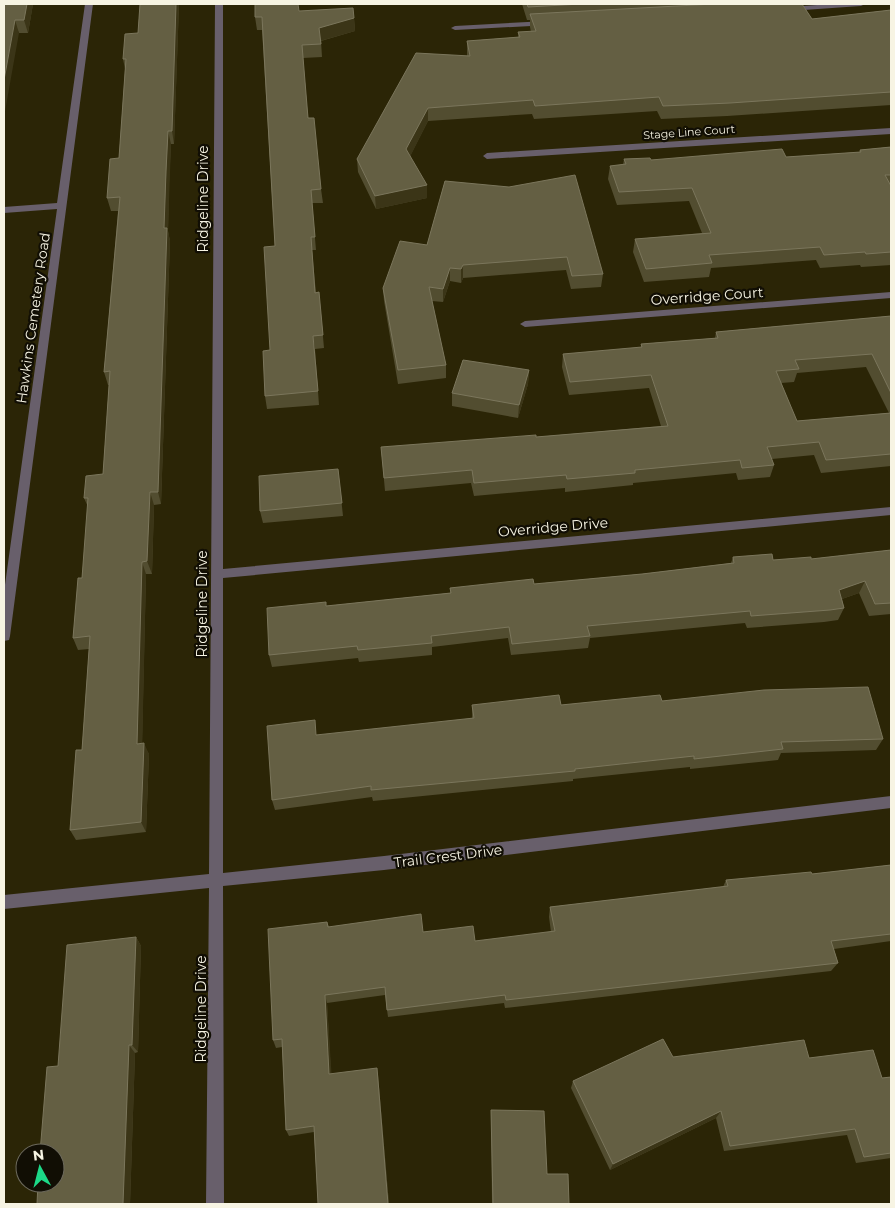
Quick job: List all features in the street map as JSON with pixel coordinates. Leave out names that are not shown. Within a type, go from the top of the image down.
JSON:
[{"type":"street","name":"Hawkins Cemetery Road","points":[[4,636],[89,4]]},
{"type":"street","name":"Ridgeline Drive","points":[[215,1204],[219,4]]},
{"type":"street","points":[[778,10],[861,4]]},
{"type":"street","points":[[456,28],[553,22]]},
{"type":"street","name":"Stage Line Court","points":[[487,156],[891,131]]},
{"type":"street","points":[[4,210],[62,206]]},
{"type":"street","name":"Overridge Court","points":[[525,324],[891,295]]},
{"type":"street","name":"Overridge Drive","points":[[217,574],[891,511]]},
{"type":"street","name":"Trail Crest Drive","points":[[4,902],[384,863],[891,802]]},
{"type":"building","points":[[4,4],[27,4],[24,20],[15,20],[4,80]]},
{"type":"building","points":[[140,4],[176,4],[172,131],[168,131],[166,171],[164,228],[167,228],[158,492],[150,492],[147,561],[142,562],[137,744],[144,743],[141,822],[70,830],[76,750],[82,750],[90,636],[73,638],[78,578],[82,578],[88,498],[84,498],[86,476],[103,474],[110,371],[104,372],[120,197],[107,198],[110,159],[119,158],[126,59],[123,59],[125,34],[138,33]]},
{"type":"building","points":[[255,4],[298,4],[299,11],[353,8],[354,18],[319,28],[321,44],[302,45],[308,118],[314,118],[321,189],[311,190],[315,237],[311,237],[315,293],[319,292],[323,335],[313,336],[318,391],[265,396],[263,351],[270,350],[264,247],[275,246],[262,17],[255,17]]},
{"type":"building","points":[[527,4],[581,4],[528,7]]},
{"type":"building","points":[[714,4],[802,4],[812,19],[891,10],[891,92],[663,106],[659,97],[535,106],[533,100],[428,108],[406,149],[427,185],[375,196],[357,159],[416,53],[470,56],[467,41],[520,37],[518,32],[536,31],[530,14]]},
{"type":"building","points":[[891,147],[891,175],[885,175],[891,186],[891,252],[824,255],[820,247],[709,255],[712,263],[646,269],[635,239],[711,233],[692,188],[619,192],[610,166],[626,164],[624,159],[650,158],[651,160],[782,149],[786,157],[861,152],[860,150]]},
{"type":"building","points":[[575,175],[603,274],[572,276],[567,257],[463,265],[461,269],[450,268],[443,289],[429,287],[446,365],[398,370],[383,288],[400,241],[427,245],[445,181],[509,187]]},
{"type":"building","points":[[891,316],[891,393],[872,354],[795,360],[799,369],[776,371],[797,421],[891,413],[891,454],[826,460],[819,442],[767,447],[774,465],[742,468],[740,460],[635,470],[635,473],[567,479],[566,475],[474,483],[472,470],[384,478],[381,447],[668,426],[651,375],[570,382],[563,354],[642,347],[641,344],[718,338],[716,332]]},
{"type":"building","points":[[463,360],[529,370],[519,405],[452,393]]},
{"type":"building","points":[[338,469],[342,503],[260,511],[259,476]]},
{"type":"building","points":[[891,550],[891,603],[875,604],[865,581],[839,590],[844,608],[830,610],[751,616],[750,611],[587,626],[590,636],[512,644],[509,627],[431,636],[432,643],[358,650],[357,646],[269,655],[267,608],[326,602],[326,606],[451,593],[450,588],[533,579],[534,584],[642,574],[734,563],[733,557],[772,554],[773,560],[811,557],[811,559]]},
{"type":"building","points":[[868,687],[883,739],[781,742],[783,749],[694,759],[694,756],[575,769],[575,771],[371,790],[371,786],[272,800],[267,726],[315,720],[316,735],[474,718],[472,705],[559,695],[561,705],[660,695],[662,701],[764,690]]},
{"type":"building","points":[[891,865],[891,934],[831,941],[838,963],[506,1000],[505,995],[387,1010],[385,987],[325,995],[329,1074],[377,1068],[388,1204],[318,1204],[314,1126],[286,1130],[282,1039],[273,1040],[268,929],[327,922],[328,927],[421,914],[423,932],[473,926],[475,941],[555,931],[550,907],[728,886],[726,880],[811,872],[812,874]]},
{"type":"building","points":[[136,937],[132,1045],[129,1045],[123,1204],[37,1204],[38,1193],[65,1193],[65,1143],[41,1143],[47,1067],[58,1066],[67,945]]},
{"type":"building","points":[[663,1039],[673,1057],[804,1040],[809,1058],[873,1050],[882,1078],[891,1077],[891,1153],[864,1157],[855,1129],[730,1146],[721,1111],[613,1164],[573,1081]]},
{"type":"building","points":[[491,1110],[544,1111],[547,1174],[568,1174],[569,1204],[493,1204]]}]
